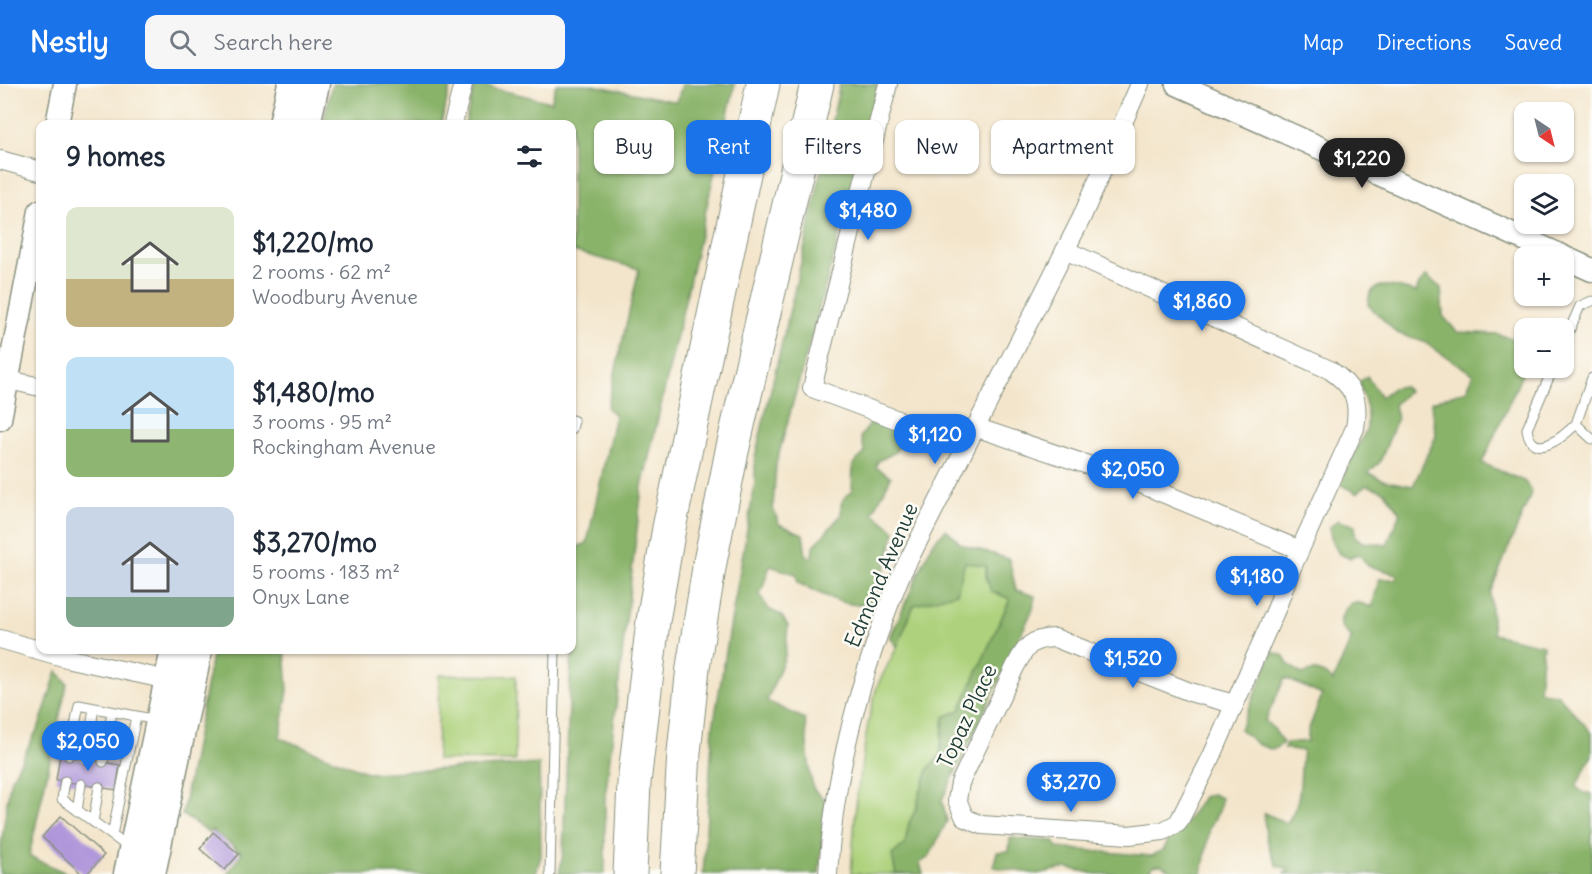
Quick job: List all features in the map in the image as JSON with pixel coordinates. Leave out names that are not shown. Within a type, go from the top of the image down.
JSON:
[{"type":"highway","points":[[630,874],[634,783],[653,621],[669,528],[763,84]]},
{"type":"highway","points":[[677,874],[684,752],[693,668],[710,562],[732,452],[817,84]]},
{"type":"main road","points":[[284,120],[292,84]]},
{"type":"main road","points":[[307,120],[315,84]]},
{"type":"main road","points":[[124,853],[147,718],[168,680],[173,654]]},
{"type":"main road","points":[[151,874],[197,654]]},
{"type":"street","points":[[58,120],[65,84]]},
{"type":"street","points":[[454,120],[463,84]]},
{"type":"street","points":[[888,84],[812,388],[965,445]]},
{"type":"street","name":"Edmond Avenue","points":[[828,874],[832,821],[839,774],[879,629],[900,578],[1113,150],[1140,84]]},
{"type":"street","points":[[1178,84],[1539,246]]},
{"type":"street","points":[[0,160],[36,170]]},
{"type":"street","points":[[0,419],[4,379],[36,230]]},
{"type":"street","points":[[1065,250],[1330,370],[1344,380],[1354,394],[1358,411],[1355,428],[1234,704]]},
{"type":"street","points":[[1574,262],[1592,270]]},
{"type":"street","points":[[4,379],[36,386]]},
{"type":"street","points":[[975,427],[1124,477],[1300,550]]},
{"type":"street","name":"Topaz Place","points":[[1055,638],[1190,693],[1234,704],[1212,756],[1178,823],[1163,831],[1129,835],[982,825],[965,818],[957,800],[960,783],[1015,667],[1024,650],[1037,639],[1055,638]]},
{"type":"street","points":[[0,639],[36,649]]},
{"type":"street","points":[[52,654],[168,680]]},
{"type":"lane","points":[[1574,320],[1580,306],[1592,301]]},
{"type":"lane","points":[[1550,378],[1527,429],[1528,436],[1536,444],[1543,446],[1553,444],[1576,424],[1592,378]]},
{"type":"lane","points":[[1576,424],[1592,439]]},
{"type":"lane","points":[[550,874],[555,654]]},
{"type":"lane","points":[[69,756],[79,705],[147,718]]},
{"type":"lane","points":[[86,759],[94,708]]},
{"type":"lane","points":[[103,762],[112,712]]},
{"type":"lane","points":[[65,781],[62,799],[93,822],[124,853]]},
{"type":"lane","points":[[77,811],[81,784]]},
{"type":"lane","points":[[93,822],[99,787]]},
{"type":"green space","points":[[332,84],[451,84],[442,120],[324,120]]},
{"type":"green space","points":[[475,84],[551,102],[556,84],[588,84],[677,102],[682,84],[735,84],[727,120],[686,120],[686,174],[714,174],[642,487],[605,799],[605,874],[559,874],[563,854],[570,678],[572,654],[576,654],[576,547],[587,543],[615,415],[607,408],[639,269],[576,252],[576,120],[466,120]]},
{"type":"green space","points":[[840,84],[878,84],[869,120],[832,120]]},
{"type":"green space","points":[[821,174],[855,174],[776,464],[773,508],[779,524],[803,534],[806,556],[812,557],[813,547],[841,515],[842,501],[852,491],[853,464],[865,453],[861,437],[870,423],[903,431],[904,441],[894,453],[878,461],[876,467],[891,477],[873,513],[895,531],[887,562],[869,605],[850,604],[832,599],[798,583],[796,574],[770,566],[760,595],[768,609],[781,615],[788,626],[785,656],[767,701],[805,719],[810,774],[814,790],[826,801],[819,874],[703,874],[713,727],[755,483],[755,457]]},
{"type":"green space","points":[[1426,276],[1441,288],[1443,316],[1457,332],[1497,334],[1514,339],[1514,378],[1520,378],[1482,463],[1524,481],[1532,491],[1490,593],[1493,634],[1543,645],[1539,691],[1558,695],[1592,733],[1592,755],[1576,787],[1584,793],[1592,794],[1592,874],[1284,874],[1289,869],[1278,866],[1267,841],[1264,813],[1287,823],[1293,814],[1299,796],[1303,751],[1284,748],[1286,743],[1308,741],[1308,731],[1322,695],[1285,678],[1265,721],[1274,729],[1283,743],[1273,750],[1257,744],[1240,729],[1273,652],[1284,656],[1287,663],[1302,674],[1311,671],[1319,672],[1333,681],[1352,637],[1341,625],[1344,612],[1351,603],[1372,607],[1379,579],[1396,579],[1397,574],[1368,566],[1360,555],[1349,558],[1339,554],[1332,541],[1329,528],[1338,520],[1355,526],[1355,536],[1362,542],[1387,545],[1400,512],[1385,492],[1366,485],[1357,493],[1339,484],[1367,428],[1367,408],[1359,382],[1367,376],[1381,397],[1393,388],[1403,386],[1408,391],[1394,405],[1397,419],[1380,462],[1368,473],[1386,481],[1413,486],[1436,436],[1431,402],[1467,390],[1473,374],[1424,342],[1397,333],[1368,305],[1373,290],[1379,287],[1393,286],[1416,292]]},
{"type":"green space","points":[[946,529],[961,544],[1009,559],[1016,590],[1035,596],[1033,609],[942,800],[947,821],[929,857],[920,863],[923,874],[896,874],[892,855],[905,844],[909,823],[917,807],[929,768],[940,756],[944,717],[960,710],[1010,599],[991,591],[986,577],[986,566],[965,562],[957,593],[914,605],[897,647],[890,637],[932,544]]},
{"type":"green space","points":[[965,561],[986,566],[986,577],[1010,599],[960,710],[944,717],[940,756],[929,768],[917,807],[909,823],[905,844],[892,855],[896,874],[851,874],[856,802],[868,723],[877,686],[897,647],[914,605],[957,593]]},
{"type":"green space","points":[[212,654],[285,654],[288,690],[280,738],[369,773],[539,764],[541,856],[536,874],[227,874],[242,853],[212,830],[210,833],[182,815]]},
{"type":"green space","points":[[57,671],[67,683],[29,856],[68,874],[0,874],[0,852],[10,782],[40,724]]},
{"type":"green space","points":[[439,675],[516,676],[515,761],[437,760]]},
{"type":"green space","points":[[1212,794],[1221,798],[1220,809],[1210,827],[1202,874],[1171,874],[1170,870],[1161,865],[1153,866],[1147,874],[1096,874],[1066,868],[1037,874],[993,867],[997,852],[1009,851],[1010,838],[1054,841],[1058,848],[1152,856],[1164,849],[1169,839],[1184,825],[1203,797]]},
{"type":"building","points":[[60,755],[120,765],[116,790],[56,780]]},
{"type":"building","points":[[61,816],[104,855],[87,874],[82,874],[42,837]]},
{"type":"building","points":[[213,832],[239,854],[225,870],[200,849]]}]
